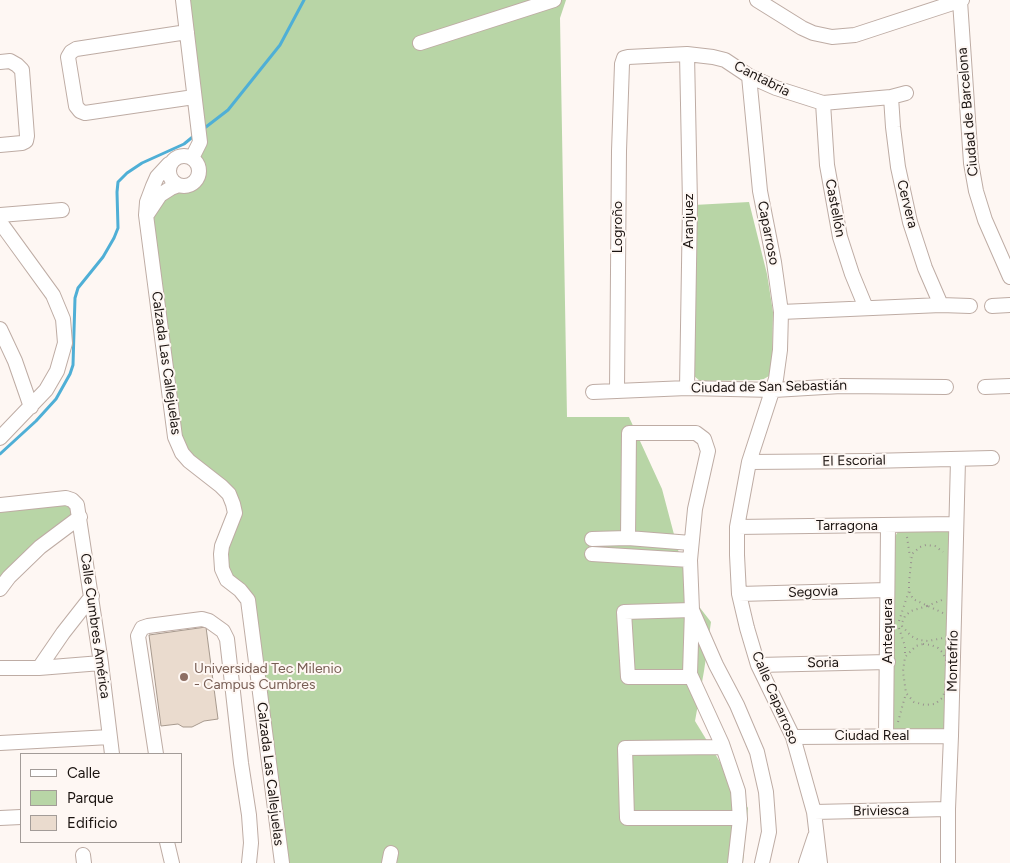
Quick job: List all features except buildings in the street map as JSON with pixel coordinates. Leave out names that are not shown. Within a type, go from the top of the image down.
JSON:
[{"type":"street","points":[[182,0],[200,142],[192,158]]},
{"type":"street","points":[[420,43],[554,0]]},
{"type":"street","points":[[757,0],[802,28],[832,37],[855,35],[961,0]]},
{"type":"street","name":"Ciudad de Barcelona","points":[[961,0],[972,172],[985,220],[1010,277]]},
{"type":"street","points":[[187,32],[76,49],[68,57],[76,106],[85,113],[194,97]]},
{"type":"street","name":"Cantabria","points":[[622,64],[624,58],[628,57],[687,54],[713,57],[725,60],[749,76],[794,95],[823,104],[891,97],[906,93]]},
{"type":"street","name":"Aranjuez","points":[[687,54],[690,204],[687,388]]},
{"type":"street","points":[[0,62],[10,61],[22,70],[27,136],[26,141],[22,143],[0,144]]},
{"type":"street","name":"Logroño","points":[[617,391],[619,151],[622,64]]},
{"type":"street","name":"Caparroso","points":[[749,76],[760,190],[774,262],[781,312],[780,350],[774,390]]},
{"type":"street","name":"Cervera","points":[[891,97],[898,166],[908,213],[925,268],[941,305]]},
{"type":"street","name":"Castellón","points":[[823,104],[827,164],[840,237],[866,308]]},
{"type":"street","points":[[146,215],[160,196],[171,188],[179,185],[188,185],[196,179],[199,170],[198,165],[192,158],[186,155],[176,157],[169,164],[168,169],[171,179],[179,185]]},
{"type":"street","name":"Calzada Las Callejuelas","points":[[169,164],[152,186],[147,202],[146,215],[177,444],[188,461],[229,494],[233,504],[235,514],[222,546],[222,569],[227,580],[240,590],[248,600],[282,863]]},
{"type":"street","points":[[0,215],[62,210]]},
{"type":"street","points":[[0,222],[53,295],[63,319],[65,343],[58,371],[46,390],[0,438]]},
{"type":"street","points":[[781,312],[941,305],[970,306]]},
{"type":"street","points":[[992,306],[1010,305]]},
{"type":"street","points":[[0,329],[15,361],[31,407]]},
{"type":"street","name":"Ciudad de San Sebastián","points":[[593,392],[687,388],[774,390],[841,386],[946,386]]},
{"type":"street","points":[[985,387],[1010,386]]},
{"type":"street","name":"Calle Caparroso","points":[[774,390],[749,462],[737,527],[736,555],[739,594],[758,665],[794,737],[814,812],[820,863]]},
{"type":"street","points":[[628,538],[629,433],[696,433],[704,439],[708,451],[694,509],[691,543],[691,677],[723,748],[738,791],[740,818],[735,863]]},
{"type":"street","name":"El Escorial","points":[[749,462],[992,458]]},
{"type":"street","name":"Montefrío","points":[[948,863],[958,460]]},
{"type":"street","name":"Calle Cumbres América","points":[[0,505],[66,498],[72,500],[77,505],[102,663],[112,753]]},
{"type":"street","points":[[0,589],[9,577],[40,547],[80,517]]},
{"type":"street","name":"Tarragona","points":[[737,527],[956,524]]},
{"type":"street","name":"Antequera","points":[[886,734],[887,590],[894,526]]},
{"type":"street","points":[[592,539],[628,538],[691,543]]},
{"type":"street","points":[[592,554],[690,560]]},
{"type":"street","name":"Segovia","points":[[739,594],[887,590]]},
{"type":"street","points":[[38,668],[92,596]]},
{"type":"street","points":[[691,677],[628,677],[624,612],[692,610]]},
{"type":"street","points":[[692,610],[757,752],[766,792],[769,832],[762,863]]},
{"type":"street","points":[[156,753],[138,636],[142,628],[148,626],[202,619],[209,620],[223,631],[227,639],[241,764],[249,815],[251,843],[249,863]]},
{"type":"street","name":"Soria","points":[[758,665],[888,662]]},
{"type":"street","points":[[0,668],[38,668],[102,663]]},
{"type":"street","name":"Ciudad Real","points":[[794,737],[886,734],[952,736]]},
{"type":"street","points":[[0,743],[110,737]]},
{"type":"street","points":[[723,748],[626,748],[627,818],[740,818]]},
{"type":"street","name":"Briviesca","points":[[814,812],[948,809]]},
{"type":"street","points":[[0,818],[20,817]]},
{"type":"street","name":"Calle Caparroso","points":[[806,863],[816,830]]},
{"type":"street","points":[[167,843],[172,863]]},
{"type":"path","points":[[886,734],[898,723],[906,693],[903,671],[905,646],[898,622],[909,591],[910,552],[906,533],[894,526]]},
{"type":"path","points":[[910,564],[912,554],[920,547],[926,545],[935,546],[942,550],[947,557]]},
{"type":"path","points":[[909,591],[913,598],[945,614]]},
{"type":"path","points":[[946,596],[942,600],[911,610],[902,622],[905,632],[919,640],[940,640],[948,636]]},
{"type":"path","points":[[905,657],[916,646],[923,644],[931,645],[943,653],[948,675],[947,687],[942,698],[935,704],[925,705],[914,702],[906,693]]},
{"type":"green space","points":[[179,0],[566,0],[560,18],[567,417],[629,417],[662,489],[690,595],[711,622],[695,721],[748,808],[743,863],[286,863],[248,596],[223,566],[236,514],[177,439],[147,214],[155,191],[199,186]]},
{"type":"green space","points":[[749,202],[767,274],[773,312],[772,372],[762,380],[700,381],[694,376],[693,370],[694,205]]},
{"type":"green space","points":[[68,505],[72,509],[72,516],[38,540],[0,578],[0,511]]},
{"type":"green space","points":[[947,529],[953,537],[948,727],[942,731],[895,731],[891,724],[894,538],[899,530]]},
{"type":"waterway","points":[[202,130],[228,110],[280,45],[304,0]]},
{"type":"waterway","points":[[0,454],[36,421],[56,399],[70,374],[73,365],[75,298],[78,288],[103,257],[118,228],[118,182],[142,163],[184,144],[195,135]]},
{"type":"place","name":"Universidad Tec Milenio - Campus Cumbres","points":[[184,677]]}]
